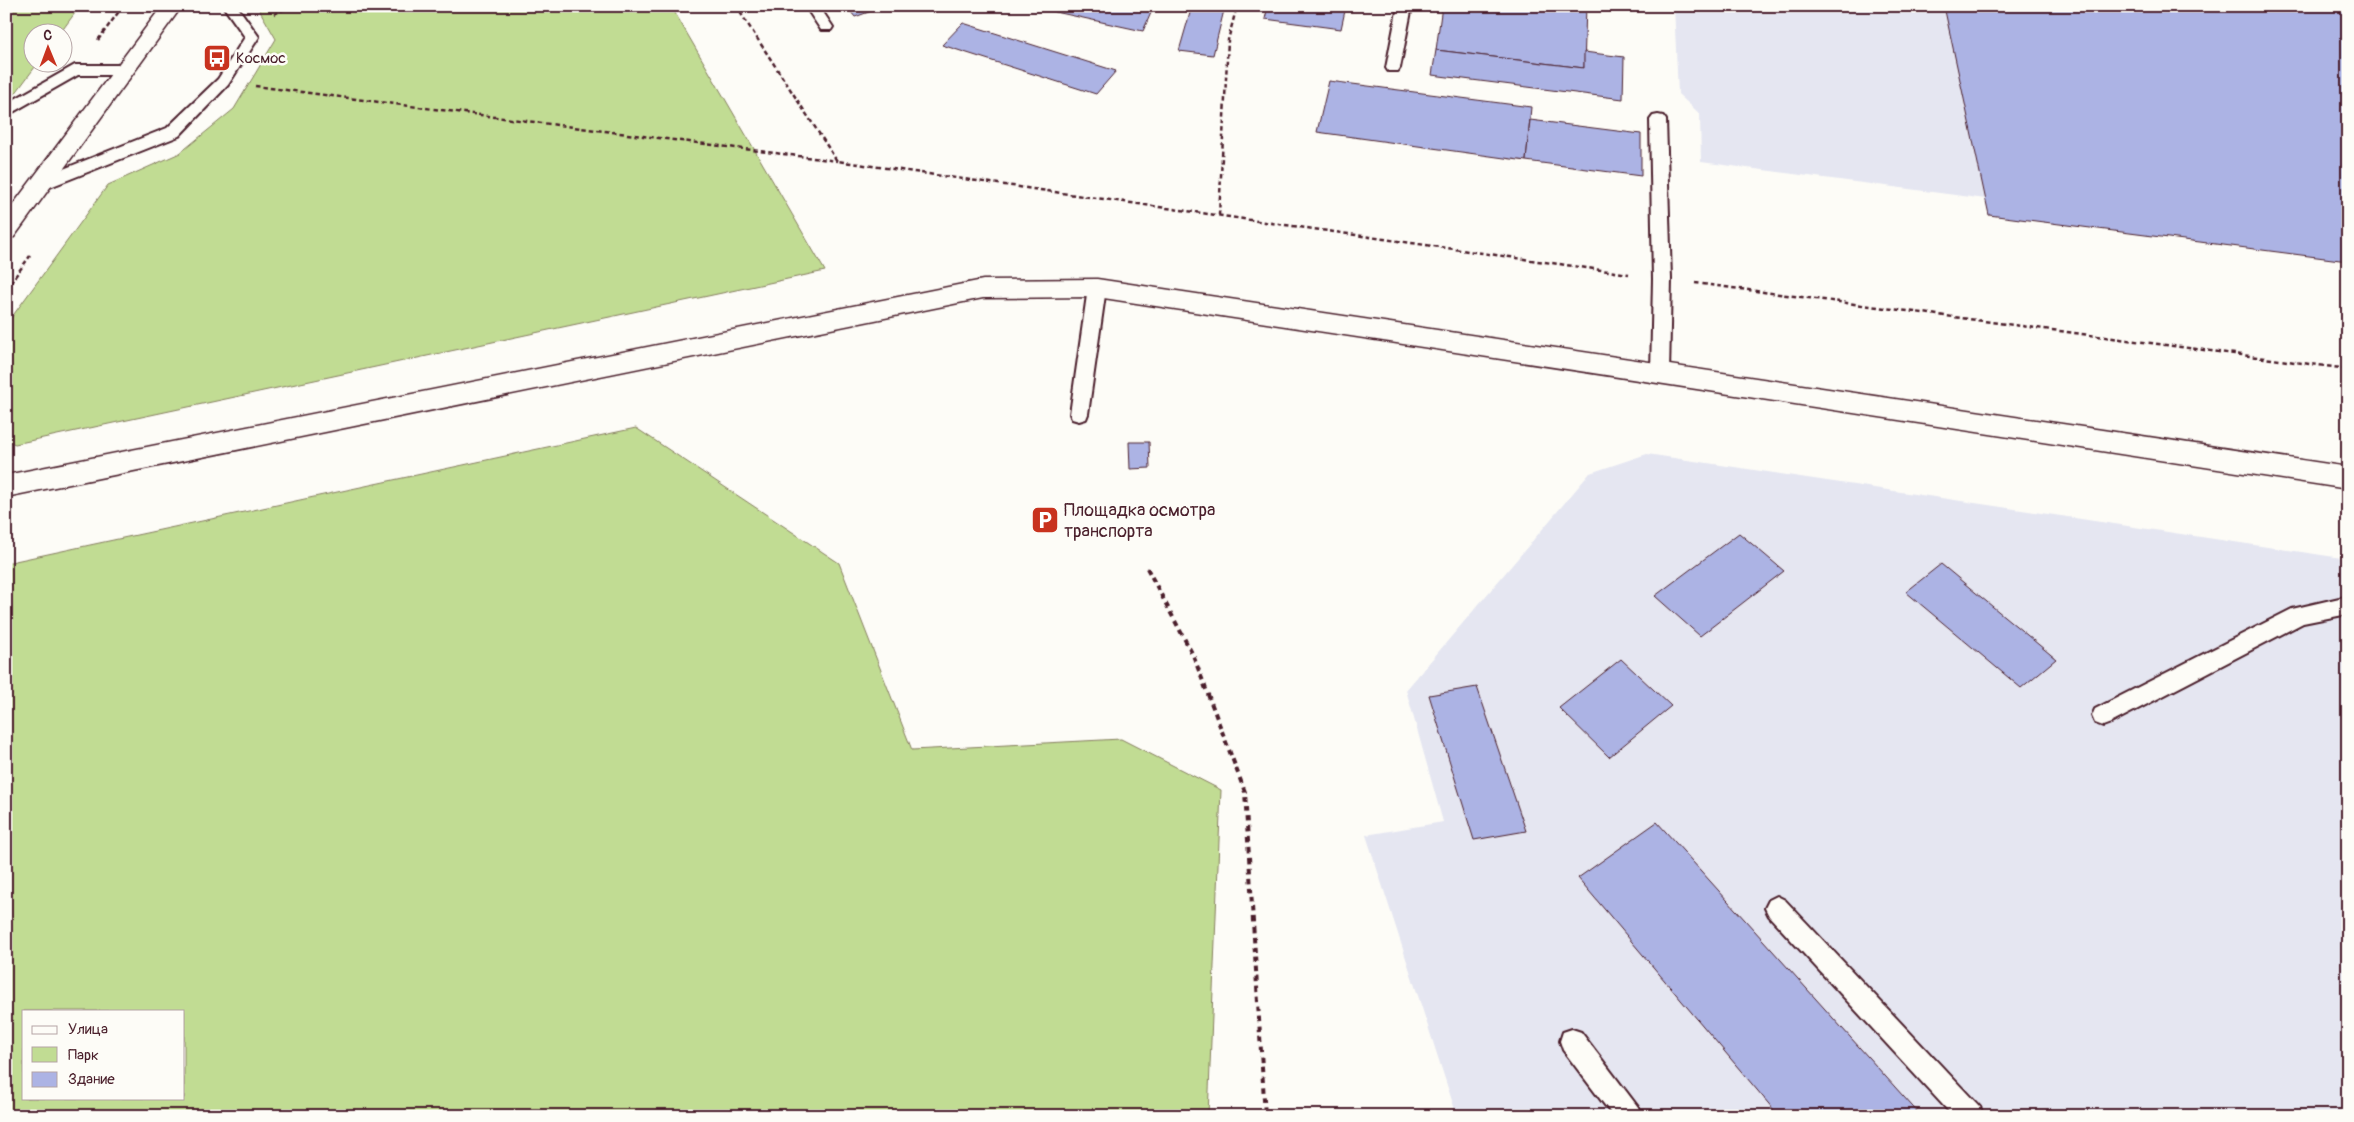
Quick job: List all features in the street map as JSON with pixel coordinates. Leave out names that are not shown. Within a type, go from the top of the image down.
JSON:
[{"type":"street","points":[[6,231],[172,6]]},
{"type":"street","points":[[6,486],[983,289],[1097,288],[2348,478]]},
{"type":"lane","points":[[39,185],[173,132],[224,82],[252,37],[230,6]]},
{"type":"lane","points":[[812,6],[826,27]]},
{"type":"lane","points":[[1393,68],[1405,6]]},
{"type":"lane","points":[[6,111],[76,70],[126,70]]},
{"type":"lane","points":[[1658,120],[1662,279],[1660,374]]},
{"type":"lane","points":[[1079,414],[1097,288]]},
{"type":"lane","points":[[2103,716],[2299,615],[2348,605]]},
{"type":"lane","points":[[1777,908],[1971,1116]]},
{"type":"lane","points":[[1572,1041],[1629,1116]]},
{"type":"path","points":[[736,6],[837,161]]},
{"type":"path","points":[[1219,216],[1228,40],[1237,6]]},
{"type":"path","points":[[224,82],[837,161],[1662,279],[2348,369]]},
{"type":"path","points":[[1147,568],[1193,655],[1245,792],[1264,1116]]},
{"type":"shaded area","points":[[1674,6],[2348,6],[2348,261],[1989,215],[1986,199],[1701,162],[1700,114],[1678,94]]},
{"type":"shaded area","points":[[1647,454],[2348,559],[2348,1116],[1457,1116],[1366,835],[1443,822],[1406,690],[1590,473]]},
{"type":"green space","points":[[6,6],[80,6],[68,22],[22,22],[22,72],[31,72],[6,106]]},
{"type":"green space","points":[[257,6],[671,6],[825,271],[15,444],[6,440],[6,325],[108,185],[180,153],[234,109],[276,39]]},
{"type":"green space","points":[[636,428],[839,563],[912,750],[1121,739],[1221,790],[1208,1116],[6,1116],[6,563]]},
{"type":"building","points":[[846,6],[885,6],[855,17]]},
{"type":"building","points":[[1028,6],[1154,6],[1143,31]]},
{"type":"building","points":[[1192,6],[1225,6],[1213,55],[1179,51]]},
{"type":"building","points":[[1268,6],[1346,6],[1341,29],[1265,19]]},
{"type":"building","points":[[1442,6],[1586,6],[1584,68],[1436,50]]},
{"type":"building","points":[[1944,6],[2348,6],[2348,261],[1989,215]]},
{"type":"building","points":[[963,23],[1116,71],[1096,94],[942,45]]},
{"type":"building","points":[[1436,50],[1584,68],[1584,52],[1624,57],[1623,99],[1432,75]]},
{"type":"building","points":[[1329,81],[1531,107],[1526,161],[1317,132]]},
{"type":"building","points":[[1530,120],[1641,134],[1641,176],[1526,161]]},
{"type":"building","points":[[1129,442],[1149,442],[1150,468],[1130,469]]},
{"type":"building","points":[[1739,533],[1784,571],[1700,636],[1655,596]]},
{"type":"building","points":[[1941,564],[2056,659],[2021,688],[1906,592]]},
{"type":"building","points":[[1621,659],[1671,706],[1609,757],[1559,708]]},
{"type":"building","points":[[1477,687],[1526,831],[1474,840],[1429,695]]},
{"type":"building","points":[[1657,822],[1921,1116],[1779,1116],[1578,878]]},
{"type":"place","name":"Космос","points":[[217,58]]},
{"type":"place","name":"Площадка осмотра транспорта","points":[[1045,520]]}]
